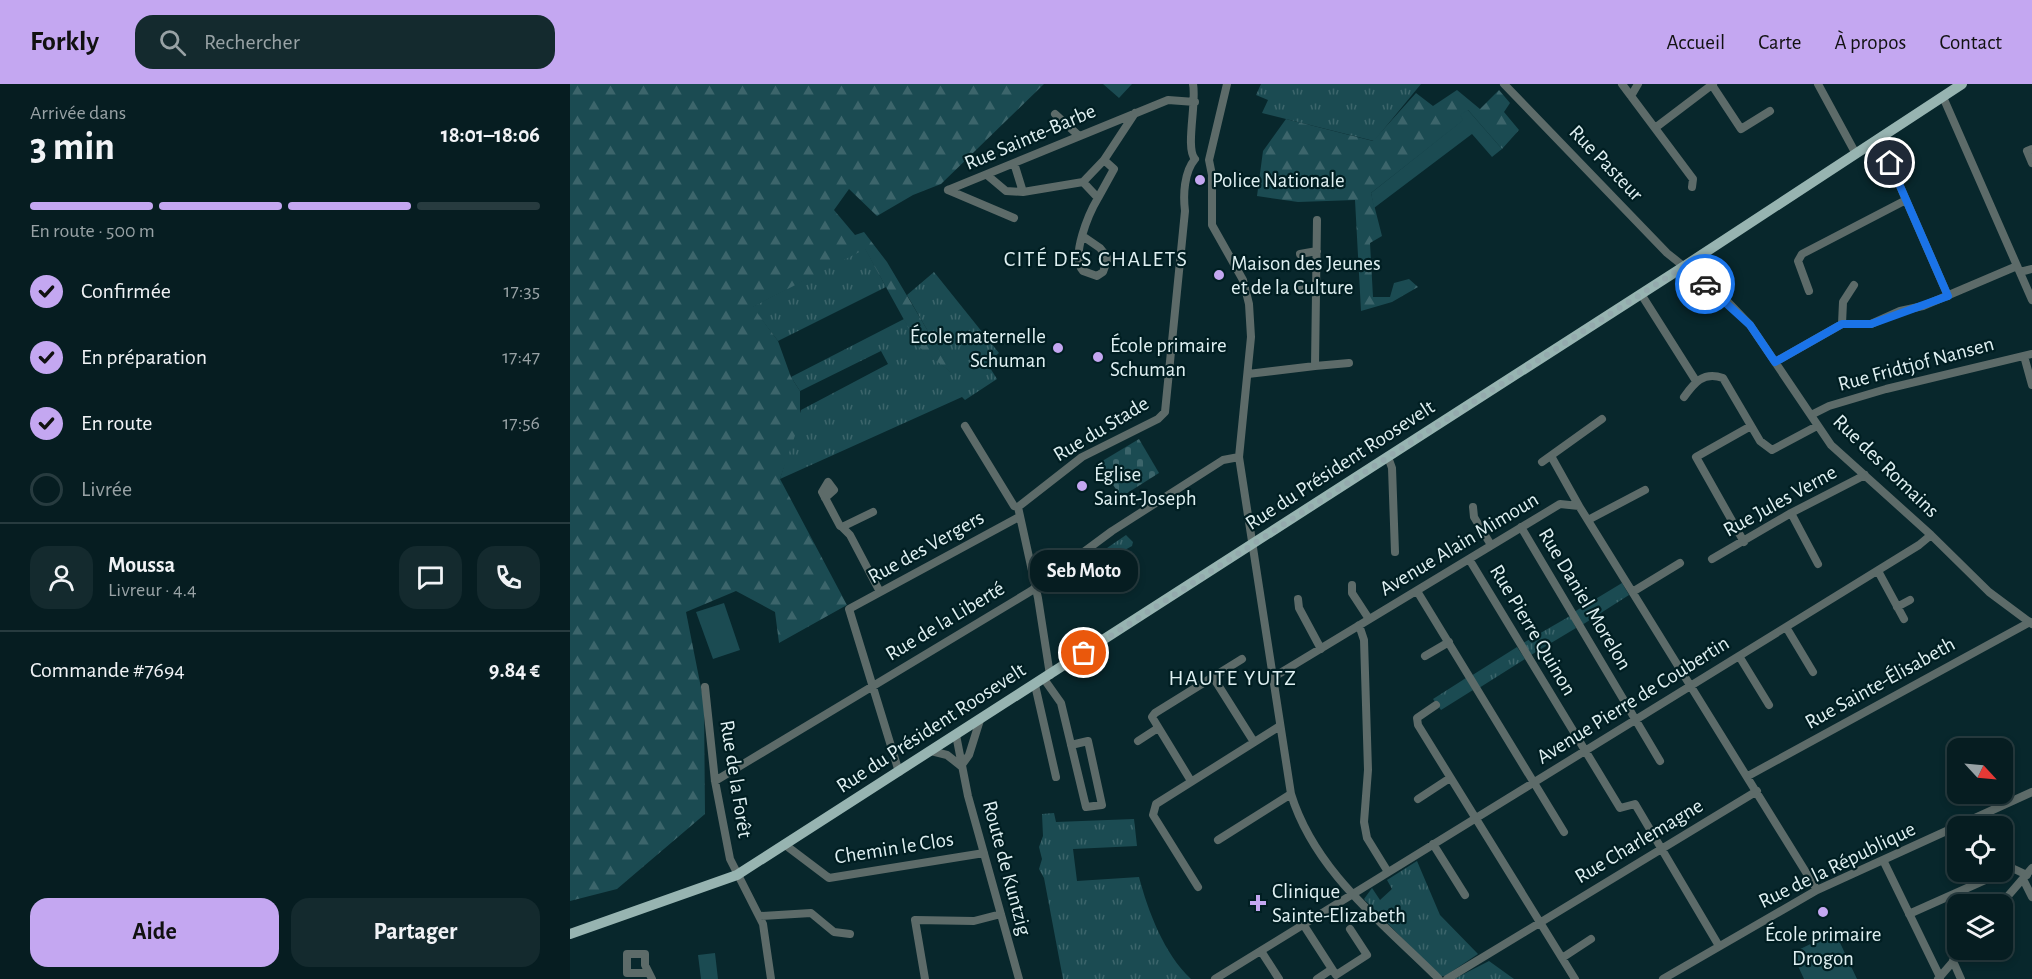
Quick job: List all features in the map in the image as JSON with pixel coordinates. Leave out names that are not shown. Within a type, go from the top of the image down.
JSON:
[{"type":"main road","name":"Rue du Président Roosevelt","points":[[570,934],[737,874],[1043,680],[1962,84]]},
{"type":"street","points":[[1193,84],[1195,102],[1190,150],[1195,159],[1209,160]]},
{"type":"street","points":[[1227,84],[1209,160],[1212,175],[1212,225],[1238,270],[1247,292],[1251,337],[1239,457],[1291,794],[1313,843],[1352,895],[1439,979]]},
{"type":"street","points":[[1622,84],[1693,179],[1692,187]]},
{"type":"street","points":[[1630,96],[1638,84]]},
{"type":"street","points":[[1655,128],[1713,84],[1741,129],[1770,111]]},
{"type":"street","points":[[1818,84],[1856,154]]},
{"type":"street","name":"Rue Pasteur","points":[[1505,85],[1683,267]]},
{"type":"street","points":[[1942,97],[2032,300]]},
{"type":"street","name":"Rue Sainte-Barbe","points":[[1014,218],[948,190],[1168,100],[1195,102]]},
{"type":"street","points":[[987,175],[1006,191],[1023,192],[1083,182],[1104,160],[1136,112]]},
{"type":"street","points":[[1055,114],[1078,135]]},
{"type":"street","points":[[1879,138],[1948,296]]},
{"type":"street","points":[[2032,149],[2027,151],[2032,163]]},
{"type":"street","name":"Rue du Stade","points":[[1018,507],[1082,457],[1158,419],[1165,412],[1185,211],[1184,194],[1190,167],[1195,159]]},
{"type":"street","points":[[1084,237],[1100,248],[1108,258],[1103,272],[1097,276],[1089,275],[1079,267],[1086,218],[1114,169],[1104,160]]},
{"type":"street","points":[[1014,163],[1023,192]]},
{"type":"street","points":[[1083,182],[1098,198]]},
{"type":"street","points":[[1809,291],[1798,261],[1802,254],[1906,200]]},
{"type":"street","points":[[1315,366],[1317,220]]},
{"type":"street","points":[[1300,254],[1317,250]]},
{"type":"street","name":"Rue des Romains","points":[[1683,267],[1728,302],[1750,325],[1831,445],[1931,534],[1989,592],[2031,623]]},
{"type":"street","points":[[1775,362],[1842,324],[1871,324],[2018,269],[2032,268]]},
{"type":"street","points":[[1842,324],[1843,302],[1854,285]]},
{"type":"street","points":[[1300,290],[1316,288]]},
{"type":"street","points":[[1641,294],[1696,381]]},
{"type":"street","points":[[2028,355],[2032,385]]},
{"type":"street","name":"Rue Fridtjof Nansen","points":[[1811,415],[1829,406],[1886,388],[2028,355]]},
{"type":"street","points":[[1248,374],[1349,363]]},
{"type":"street","points":[[1684,397],[1696,381],[1715,375],[1723,378],[1760,441],[1772,450],[1817,426]]},
{"type":"street","points":[[1542,462],[1602,419]]},
{"type":"street","points":[[965,426],[1014,506],[1018,507],[1035,587],[1043,680],[1056,777]]},
{"type":"street","points":[[1744,542],[1696,457],[1750,426]]},
{"type":"street","points":[[1551,456],[1579,506],[1634,591],[1817,890]]},
{"type":"street","name":"Rue de la Liberté","points":[[715,781],[1035,587],[1173,491],[1223,460],[1239,457]]},
{"type":"street","points":[[1388,457],[1392,468],[1395,552]]},
{"type":"street","name":"Rue Jules Verne","points":[[1712,559],[1791,513],[1865,475]]},
{"type":"street","points":[[1588,520],[1645,490]]},
{"type":"street","points":[[825,498],[842,527],[850,535],[880,592]]},
{"type":"street","name":"Avenue Alain Mimoun","points":[[1272,678],[1560,504],[1579,506]]},
{"type":"street","points":[[1473,507],[1474,517],[1491,545]]},
{"type":"street","points":[[842,527],[873,512]]},
{"type":"street","points":[[1791,513],[1818,564]]},
{"type":"street","name":"Rue des Vergers","points":[[872,686],[849,609],[1019,517]]},
{"type":"street","name":"Rue Daniel Morelon","points":[[1521,527],[1660,760]]},
{"type":"street","name":"Avenue Pierre de Coubertin","points":[[1215,979],[1919,546],[1931,534]]},
{"type":"street","name":"Rue Pierre Quinon","points":[[1469,559],[1620,808],[1635,804],[1662,848]]},
{"type":"street","points":[[1634,591],[1680,563]]},
{"type":"street","points":[[1878,571],[1905,619]]},
{"type":"street","points":[[1352,585],[1352,592],[1369,619]]},
{"type":"street","points":[[1416,591],[1564,832]]},
{"type":"street","points":[[1298,599],[1299,608],[1321,649]]},
{"type":"street","points":[[1897,607],[1910,600]]},
{"type":"street","name":"Rue Sainte-Élisabeth","points":[[1748,776],[2031,623]]},
{"type":"street","points":[[1359,625],[1364,640],[1368,770],[1364,822],[1367,838],[1388,872]]},
{"type":"street","points":[[1786,627],[1813,672]]},
{"type":"street","points":[[1425,656],[1449,642]]},
{"type":"street","points":[[1739,656],[1769,705]]},
{"type":"street","points":[[1191,782],[1152,717],[1242,659]]},
{"type":"street","points":[[1213,677],[1254,742]]},
{"type":"street","points":[[1043,680],[1061,703],[1071,745],[1086,807],[1102,805],[1088,741],[1071,745]]},
{"type":"street","points":[[872,686],[899,772]]},
{"type":"street","name":"Rue de la Forêt","points":[[705,687],[715,781],[730,859],[766,932],[771,979]]},
{"type":"street","points":[[1436,705],[1419,716],[1416,721],[1575,979]]},
{"type":"street","points":[[931,751],[958,763],[969,755],[980,720]]},
{"type":"street","points":[[1198,887],[1153,815],[1156,804],[1280,726]]},
{"type":"street","points":[[1138,741],[1158,728]]},
{"type":"street","name":"Route de Kuntzig","points":[[956,735],[958,763],[1019,979]]},
{"type":"street","name":"Route de Kuntzig","points":[[946,742],[958,763]]},
{"type":"street","points":[[1418,799],[1450,778]]},
{"type":"street","name":"Rue Charlemagne","points":[[1447,979],[1757,791]]},
{"type":"street","name":"Rue de la République","points":[[1663,979],[1817,890],[2032,792]]},
{"type":"street","points":[[1218,840],[1291,794]]},
{"type":"street","name":"Chemin le Clos","points":[[784,844],[829,878],[984,853]]},
{"type":"street","points":[[1434,844],[1465,895]]},
{"type":"street","points":[[1662,848],[1719,946]]},
{"type":"street","points":[[1883,860],[1939,978],[1953,961],[1961,979]]},
{"type":"street","points":[[1909,914],[2012,868],[2027,874]]},
{"type":"street","points":[[2027,874],[2032,897]]},
{"type":"street","points":[[2010,894],[2027,874]]},
{"type":"street","points":[[760,916],[811,913],[834,932],[850,934]]},
{"type":"street","points":[[925,979],[915,920],[974,921],[1000,914]]},
{"type":"street","points":[[1303,924],[1336,975],[1367,955],[1350,929]]},
{"type":"street","points":[[1562,958],[1591,939]]},
{"type":"street","points":[[1261,951],[1279,979]]},
{"type":"street","points":[[1317,979],[1332,969]]},
{"type":"green space","points":[[570,84],[1044,84],[941,184],[913,195],[877,216],[849,189],[834,210],[855,235],[864,232],[887,262],[954,375],[919,347],[865,249],[753,307],[778,341],[791,377],[800,391],[800,421],[780,479],[847,605],[779,643],[775,612],[736,591],[686,612],[704,703],[705,814],[617,889],[570,901]]},
{"type":"green space","points":[[1103,84],[1132,84],[1119,98]]},
{"type":"green space","points":[[1261,84],[1421,84],[1374,141],[1262,113],[1268,100],[1256,95]]},
{"type":"green space","points":[[1457,90],[1480,109],[1499,90],[1510,103],[1504,112],[1519,130],[1502,149],[1468,110],[1464,120],[1371,193],[1382,236],[1370,243],[1373,297],[1390,297],[1394,283],[1409,279],[1418,287],[1392,302],[1361,311],[1355,200],[1298,202],[1257,196],[1263,151],[1286,119],[1373,141],[1416,93],[1433,106]]},
{"type":"green space","points":[[1468,110],[1502,149],[1492,157],[1472,134],[1374,208],[1371,193],[1463,120],[1460,115]]},
{"type":"green space","points":[[865,248],[886,287],[778,341],[752,307]]},
{"type":"green space","points":[[934,272],[999,353],[987,363],[997,379],[965,400],[962,397],[780,479],[801,410],[888,364],[881,351],[800,391],[791,377],[904,319],[919,346],[952,373],[907,295]]},
{"type":"green space","points":[[1139,439],[1159,473],[1121,497],[1099,463]]},
{"type":"green space","points":[[1126,535],[1133,542],[1132,546],[1112,557],[1107,548]]},
{"type":"green space","points":[[1622,583],[1629,595],[1582,625],[1574,612]]},
{"type":"green space","points":[[724,603],[740,650],[713,659],[696,612]]},
{"type":"green space","points":[[1570,616],[1576,628],[1531,655],[1523,643]]},
{"type":"green space","points":[[1517,647],[1525,659],[1479,688],[1471,676]]},
{"type":"green space","points":[[1466,678],[1473,690],[1441,710],[1433,699]]},
{"type":"green space","points":[[1054,813],[1056,822],[1134,819],[1137,846],[1073,849],[1077,881],[1139,877],[1147,904],[1165,945],[1181,969],[1191,979],[1063,979],[1044,878],[1039,869],[1042,859],[1039,847],[1043,836],[1042,814]]},
{"type":"green space","points":[[1417,861],[1440,915],[1478,954],[1445,976],[1439,976],[1364,899],[1372,888],[1380,900],[1392,889],[1387,880]]},
{"type":"green space","points":[[1835,932],[1857,979],[1804,979],[1792,953]]},
{"type":"green space","points":[[715,953],[718,979],[701,979],[698,955]]},
{"type":"green space","points":[[1489,961],[1514,979],[1454,979]]},
{"type":"way so far","points":[[1084,653],[1683,267],[1705,284]]},
{"type":"place","name":"Police Nationale","points":[[1200,180]]},
{"type":"place","name":"Maison des Jeunes et de la Culture","points":[[1219,275]]},
{"type":"place","name":"École maternelle Schuman","points":[[1058,348]]},
{"type":"place","name":"École primaire Schuman","points":[[1098,357]]},
{"type":"place","name":"Église Saint-Joseph","points":[[1082,486]]},
{"type":"place","name":"Seb Moto","points":[[1084,653]]},
{"type":"place","name":"Clinique Sainte-Elizabeth","points":[[1258,903]]},
{"type":"place","name":"École primaire Drogon","points":[[1823,912]]},
{"type":"district","name":"CITÉ DES CHALETS","points":[[1096,259]]},
{"type":"district","name":"HAUTE YUTZ","points":[[1233,678]]},
{"type":"route","points":[[1705,284],[1728,302],[1750,325],[1775,362],[1842,324],[1871,324],[1900,311],[1923,306],[1948,296],[1890,163]]}]
